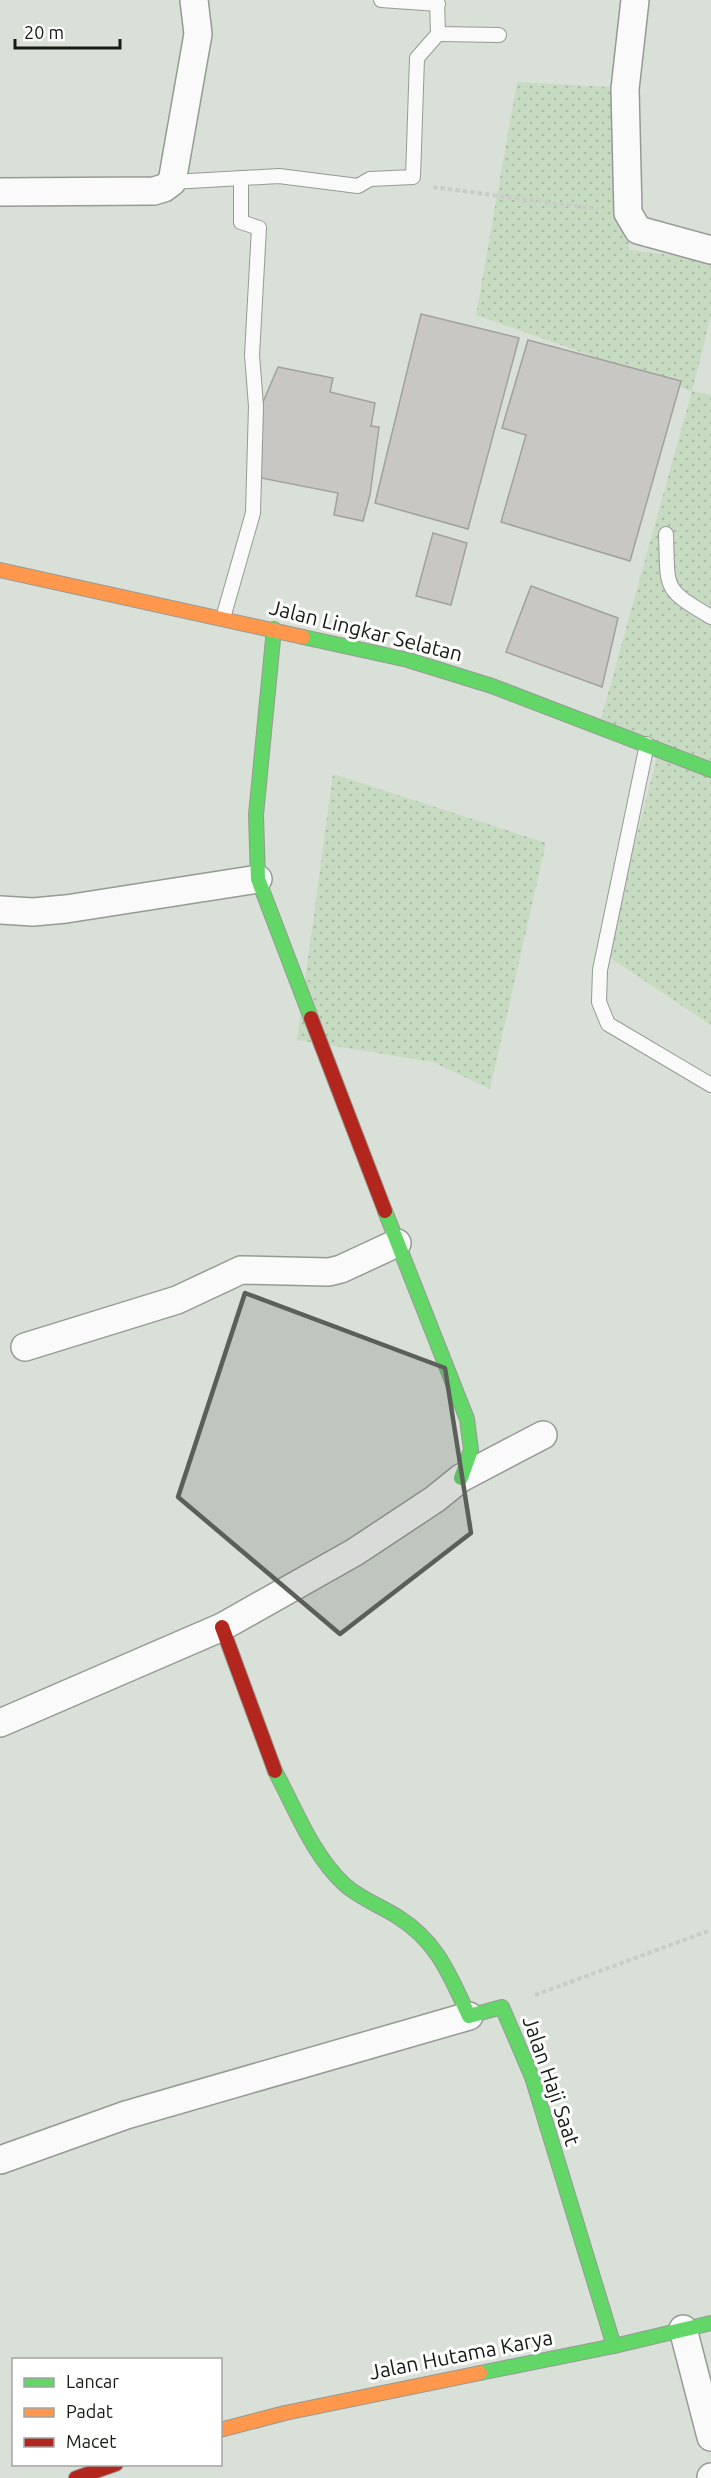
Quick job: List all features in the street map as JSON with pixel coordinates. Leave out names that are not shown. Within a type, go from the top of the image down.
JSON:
[{"type":"street","points":[[0,192],[154,191],[172,182],[198,34],[194,0]]},
{"type":"street","points":[[635,0],[626,89],[628,213],[638,230],[711,250]]},
{"type":"street","name":"Jalan Lingkar Selatan","points":[[0,570],[408,660],[492,686],[711,770]]},
{"type":"street","points":[[274,629],[256,815],[258,879],[467,1419],[472,1442],[472,1458],[460,1478]]},
{"type":"street","points":[[0,910],[33,912],[66,909],[258,879]]},
{"type":"street","points":[[25,1347],[177,1300],[241,1270],[328,1272],[341,1269],[397,1243]]},
{"type":"street","points":[[0,1724],[222,1627],[355,1552],[435,1499],[460,1478],[543,1435]]},
{"type":"street","points":[[0,2160],[126,2115],[469,2016],[446,1967],[429,1941],[401,1919],[345,1885],[322,1859],[274,1768],[222,1627]]},
{"type":"street","name":"Jalan Haji Saat","points":[[469,2016],[502,2007],[532,2077],[614,2346]]},
{"type":"street","name":"Jalan Hutama Karya","points":[[222,2429],[285,2413],[711,2324]]},
{"type":"street","points":[[683,2329],[711,2438]]},
{"type":"street","points":[[76,2478],[110,2466]]},
{"type":"lane","points":[[172,182],[279,176],[358,186],[370,179],[413,177],[417,58],[438,34],[437,2],[381,0]]},
{"type":"lane","points":[[438,34],[499,35]]},
{"type":"lane","points":[[223,618],[254,513],[256,406],[252,355],[258,228],[241,222],[241,178]]},
{"type":"lane","points":[[666,534],[670,588],[679,598],[711,617]]},
{"type":"lane","points":[[647,744],[600,970],[599,1002],[609,1024],[711,1085]]},
{"type":"path","points":[[413,177],[418,185],[628,213]]},
{"type":"path","points":[[502,2007],[711,1930]]},
{"type":"highlighted area","points":[[245,1293],[445,1368],[471,1533],[340,1634],[178,1497]]},
{"type":"green space","points":[[517,82],[627,88],[629,250],[711,260],[711,316],[692,391],[476,315]]},
{"type":"green space","points":[[692,391],[711,395],[711,1025],[606,955],[657,757],[597,733]]},
{"type":"green space","points":[[333,774],[546,843],[490,1089],[433,1062],[297,1040]]},
{"type":"building","points":[[421,314],[519,338],[468,529],[375,503]]},
{"type":"building","points":[[528,340],[681,381],[630,561],[501,522],[526,435],[502,428]]},
{"type":"building","points":[[278,367],[333,378],[330,392],[375,403],[371,426],[379,427],[370,495],[363,521],[334,515],[338,493],[261,478],[263,402]]},
{"type":"building","points":[[433,533],[467,543],[451,605],[416,596]]},
{"type":"building","points":[[531,586],[618,618],[602,687],[506,652]]},
{"type":"traffic: fast","points":[[274,629],[256,815],[258,879],[311,1018]]},
{"type":"traffic: fast","points":[[303,637],[408,660],[492,686],[711,770]]},
{"type":"traffic: fast","points":[[385,1211],[467,1419],[471,1450],[461,1478]]},
{"type":"traffic: fast","points":[[275,1771],[313,1845],[333,1872],[350,1889],[398,1917],[423,1937],[441,1961],[469,2016],[502,2007],[532,2077],[614,2346]]},
{"type":"traffic: fast","points":[[480,2373],[614,2346],[711,2323]]},
{"type":"traffic: slow","points":[[0,570],[303,637]]},
{"type":"traffic: slow","points":[[222,2429],[285,2413],[480,2373]]},
{"type":"traffic: jam","points":[[311,1018],[385,1211]]},
{"type":"traffic: jam","points":[[222,1627],[275,1771]]},
{"type":"traffic: jam","points":[[76,2478],[110,2466]]}]
